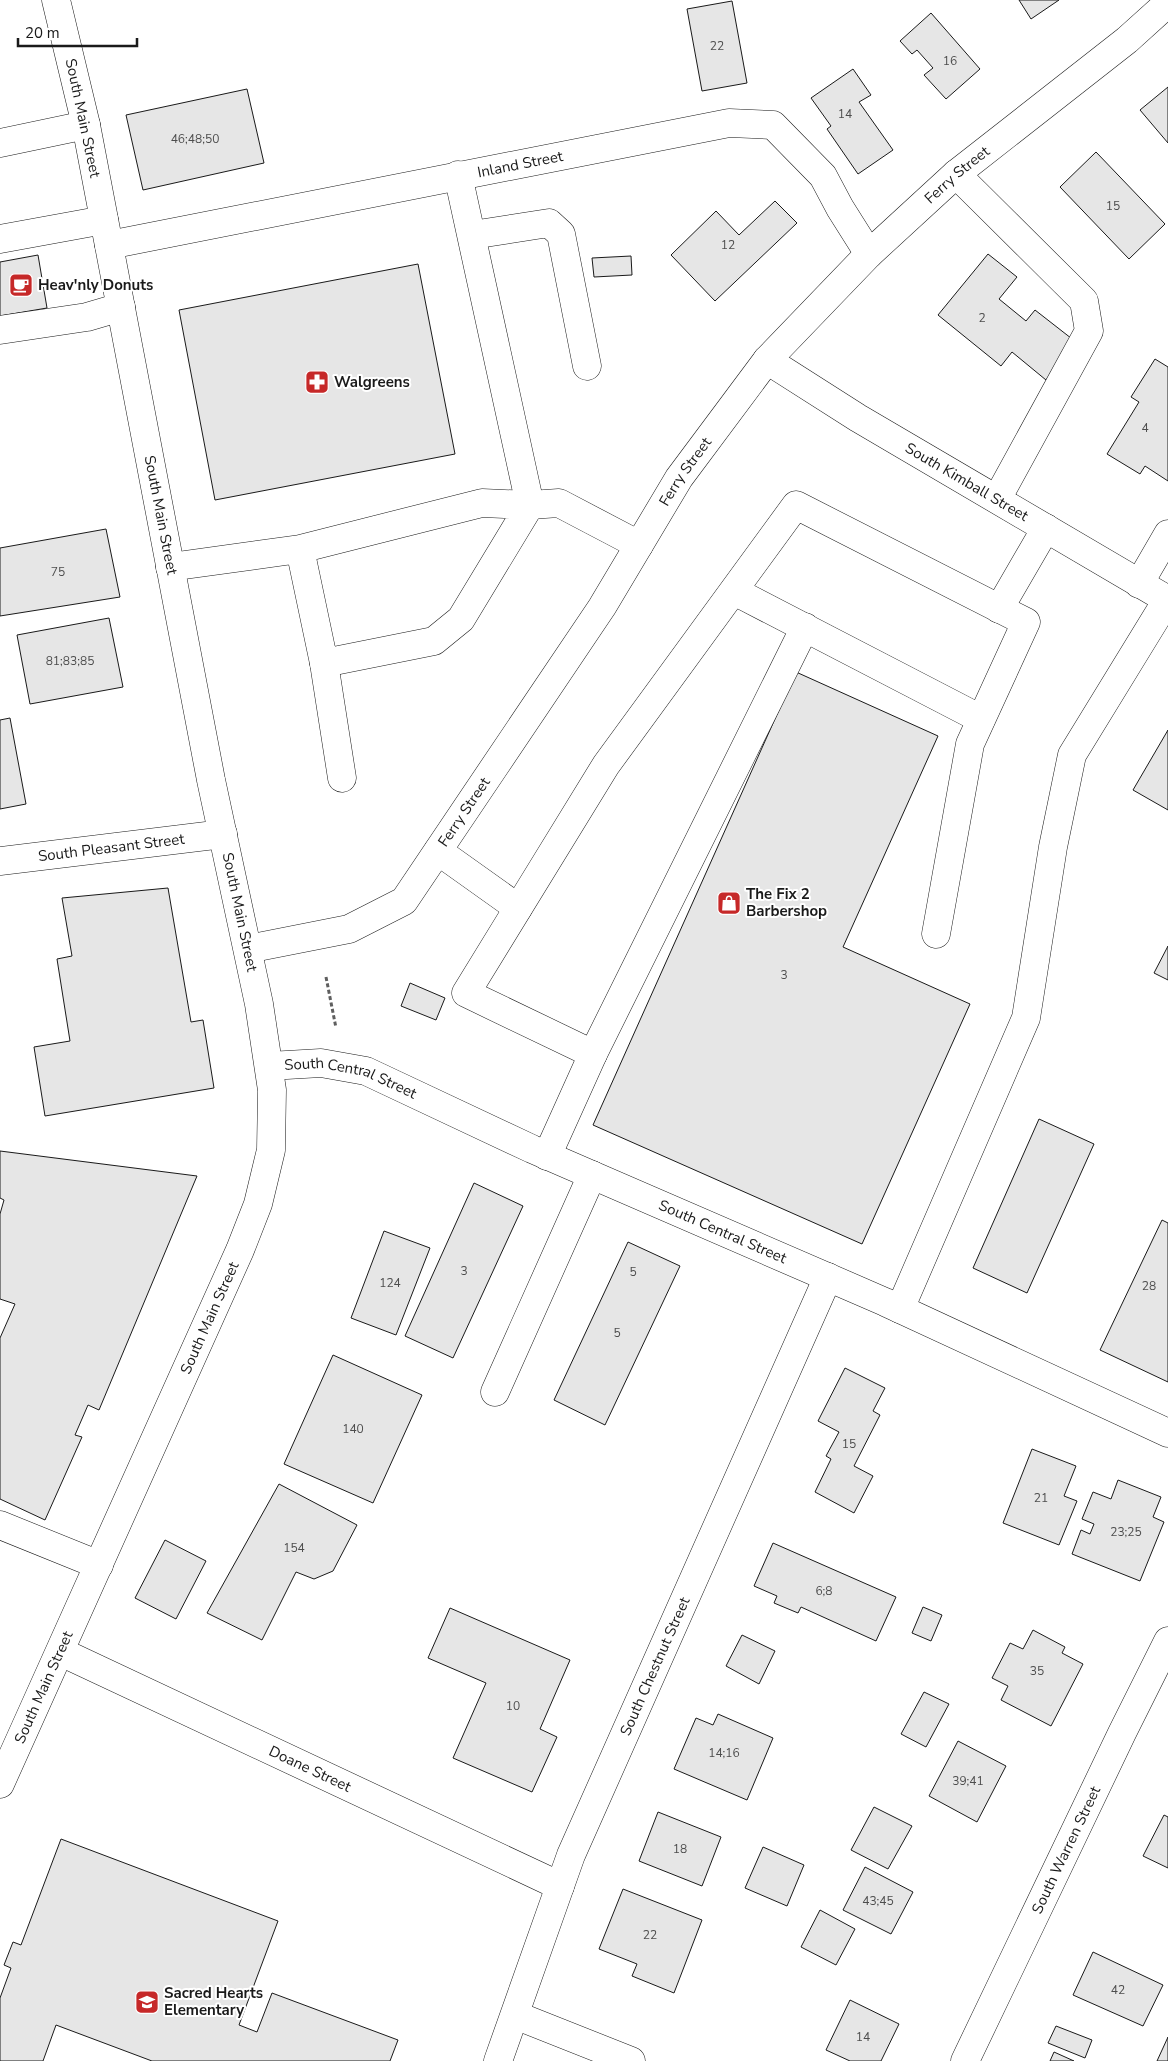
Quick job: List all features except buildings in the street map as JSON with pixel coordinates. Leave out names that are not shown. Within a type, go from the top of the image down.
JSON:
[{"type":"street","name":"South Main Street","points":[[0,1784],[9,1743],[60,1652],[240,1250],[258,1204],[271,1150],[272,1090],[262,1020],[211,780],[86,125],[56,0]]},
{"type":"street","name":"Ferry Street","points":[[248,949],[349,929],[404,901],[602,607],[679,478],[766,360],[869,254],[956,174],[1127,40],[1168,3]]},
{"type":"street","name":"Inland Street","points":[[0,238],[106,233],[458,175],[729,123],[773,125],[823,176],[840,208],[869,254]]},
{"type":"street","points":[[0,142],[86,125]]},
{"type":"street","points":[[956,174],[1084,301],[1089,331],[997,499]]},
{"type":"street","points":[[324,663],[434,641],[461,619],[530,505],[458,175]]},
{"type":"street","points":[[472,235],[549,223],[560,234],[587,366]]},
{"type":"street","points":[[0,330],[87,317],[121,307]]},
{"type":"street","name":"South Kimball Street","points":[[766,360],[858,418],[1167,600]]},
{"type":"street","points":[[170,567],[300,549],[482,503],[530,505],[559,503],[639,544]]},
{"type":"street","points":[[593,1054],[466,993],[606,765],[796,505],[1026,622],[970,744],[936,934]]},
{"type":"street","points":[[1000,609],[1046,528]]},
{"type":"street","points":[[1139,584],[1168,534]]},
{"type":"street","points":[[300,549],[324,663],[342,778]]},
{"type":"street","points":[[734,591],[981,719]]},
{"type":"street","points":[[900,1309],[1026,1018],[1053,847],[1072,755],[1167,600]]},
{"type":"street","points":[[547,1156],[593,1054],[805,627]]},
{"type":"street","name":"South Pleasant Street","points":[[0,861],[223,834]]},
{"type":"street","points":[[438,851],[518,908]]},
{"type":"street","name":"South Central Street","points":[[268,1066],[321,1063],[366,1071],[547,1156],[900,1309],[1168,1433]]},
{"type":"street","points":[[495,1392],[592,1175]]},
{"type":"street","name":"South Chestnut Street","points":[[498,2061],[575,1846],[828,1277]]},
{"type":"street","points":[[0,1525],[99,1565]]},
{"type":"street","name":"South Warren Street","points":[[965,2061],[1168,1641]]},
{"type":"street","name":"Doane Street","points":[[60,1652],[560,1886]]},
{"type":"street","points":[[515,2015],[632,2061]]},
{"type":"path","points":[[326,977],[336,1028]]},
{"type":"place","name":"Heav'nly Donuts","points":[[21,285]]},
{"type":"place","name":"Walgreens","points":[[317,382]]},
{"type":"place","name":"The Fix 2 Barbershop","points":[[729,903]]},
{"type":"place","name":"Sacred Hearts Elementary","points":[[147,2002]]}]
